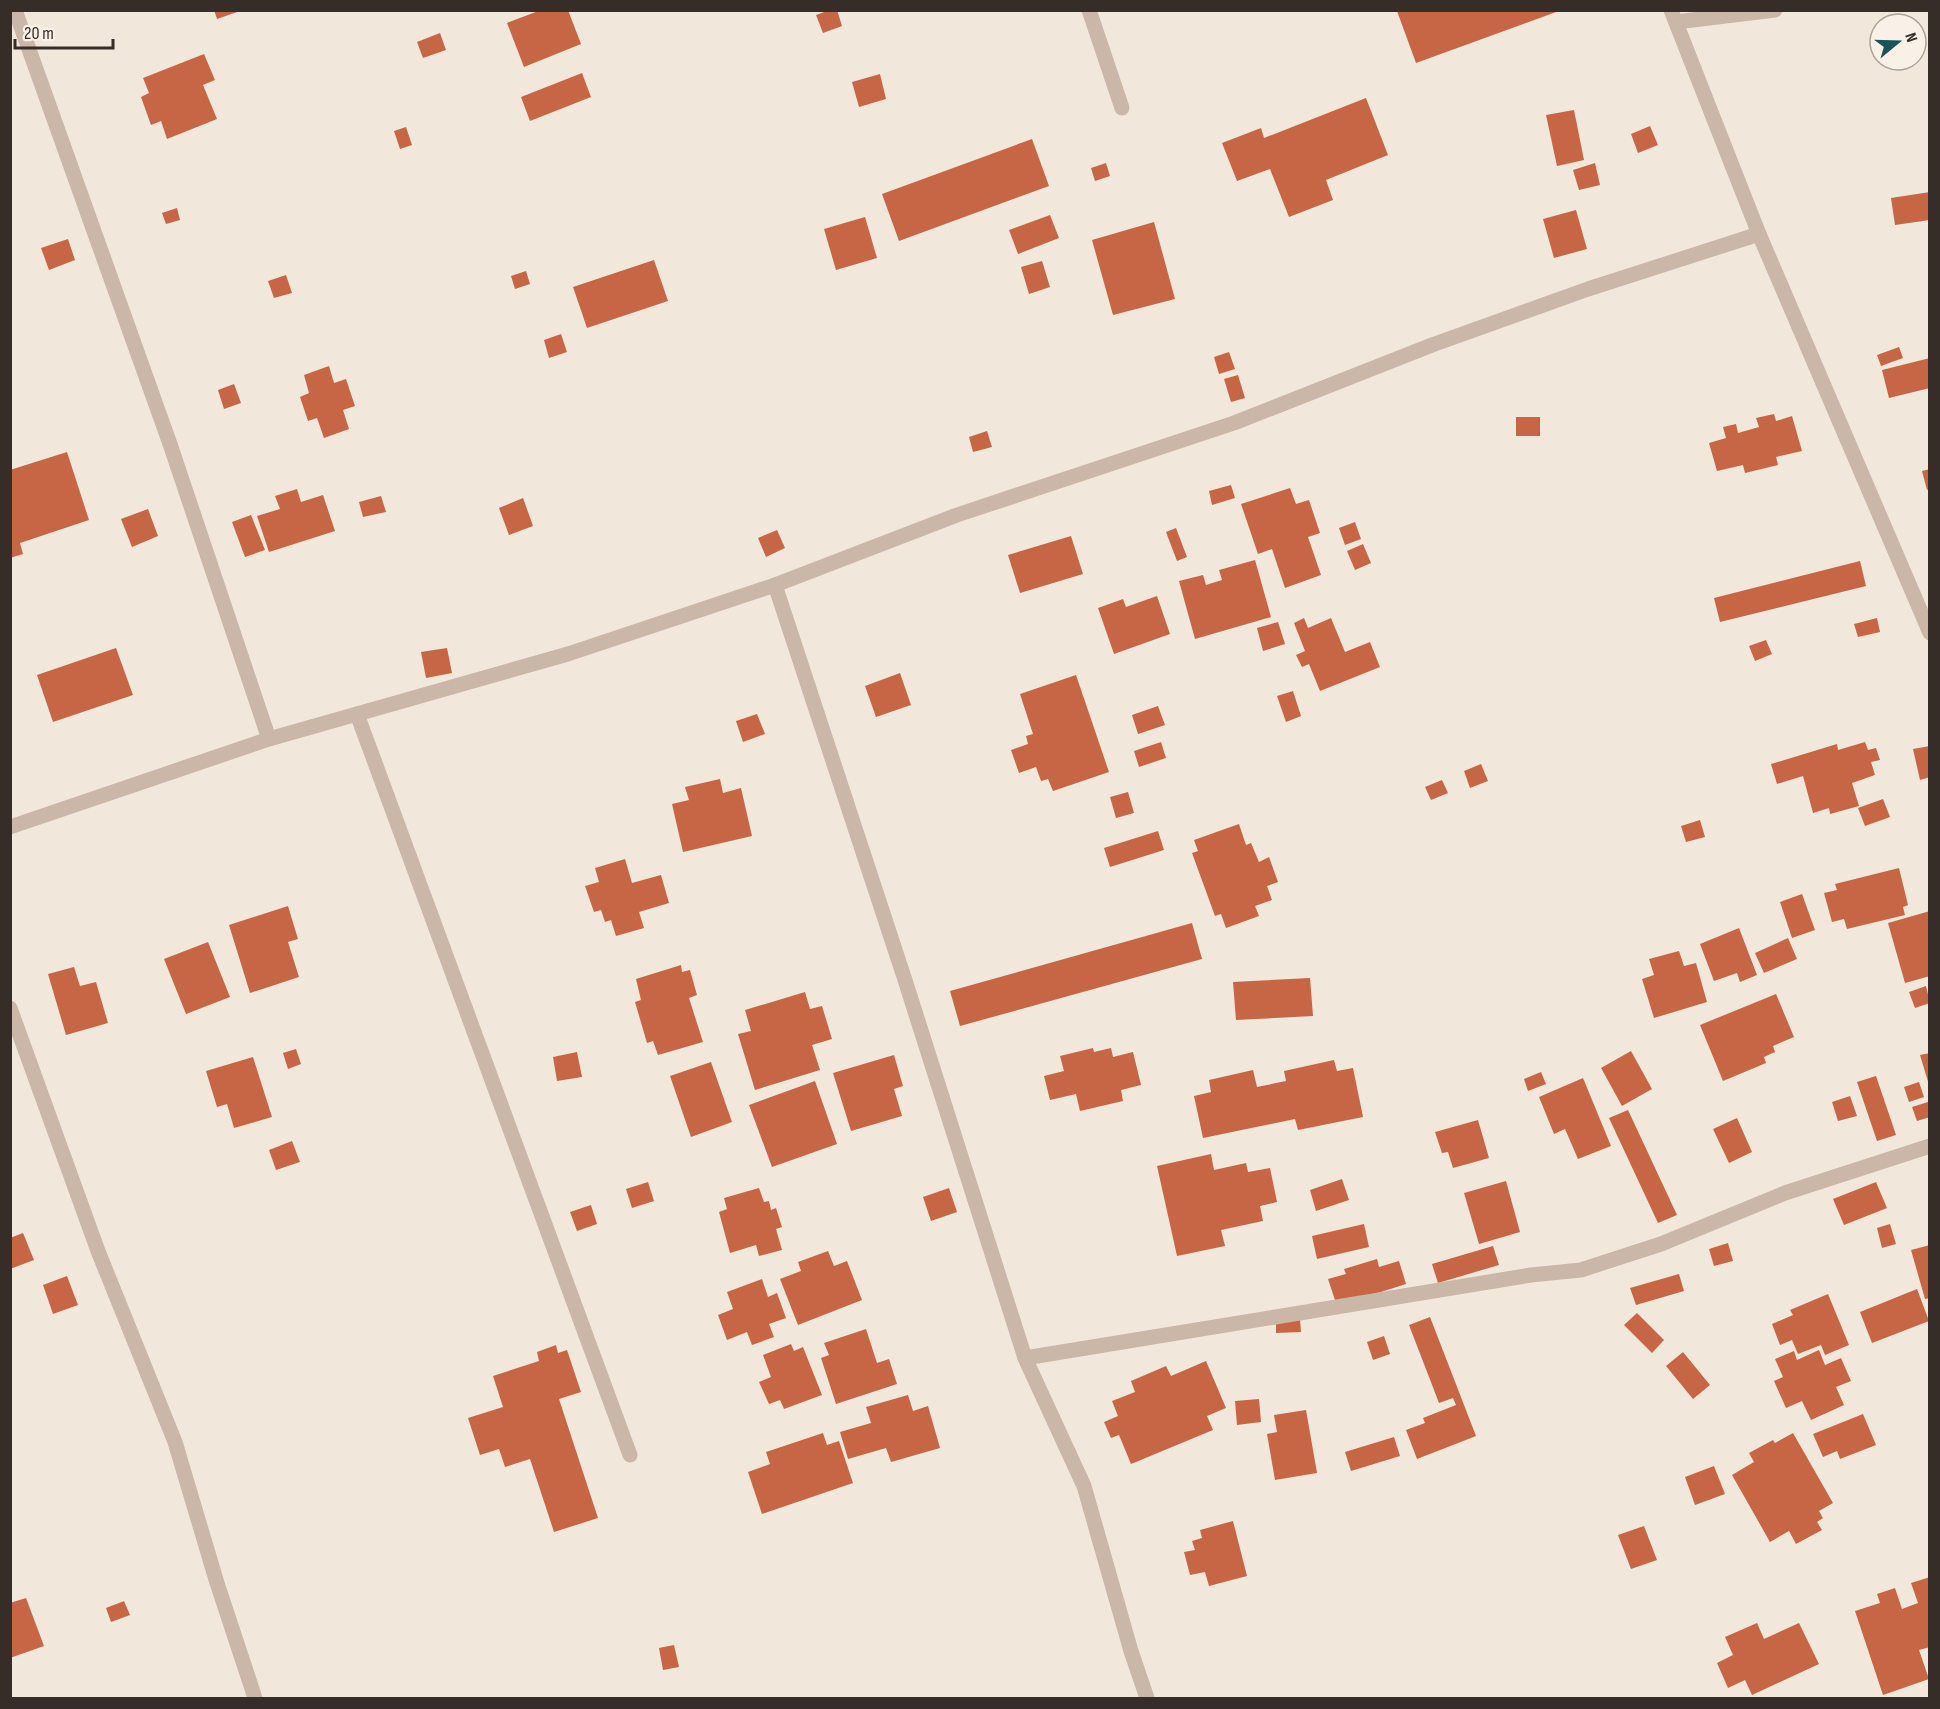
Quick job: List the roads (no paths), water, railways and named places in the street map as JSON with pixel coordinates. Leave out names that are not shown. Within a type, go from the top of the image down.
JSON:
[{"type":"street","points":[[15,10],[166,432],[269,739]]},
{"type":"street","points":[[1089,10],[1122,108]]},
{"type":"street","points":[[1775,10],[1673,16],[1759,234],[1929,633]]},
{"type":"street","points":[[10,827],[269,739],[568,654],[775,585],[957,515],[1234,423],[1432,345],[1588,289],[1759,234]]},
{"type":"street","points":[[775,585],[905,980],[1025,1358],[1084,1486],[1131,1651],[1147,1698]]},
{"type":"street","points":[[357,714],[630,1455]]},
{"type":"street","points":[[10,1008],[98,1251],[175,1442],[217,1583],[255,1698]]},
{"type":"street","points":[[1025,1358],[1531,1275],[1581,1270],[1661,1244],[1785,1192],[1929,1146]]}]
